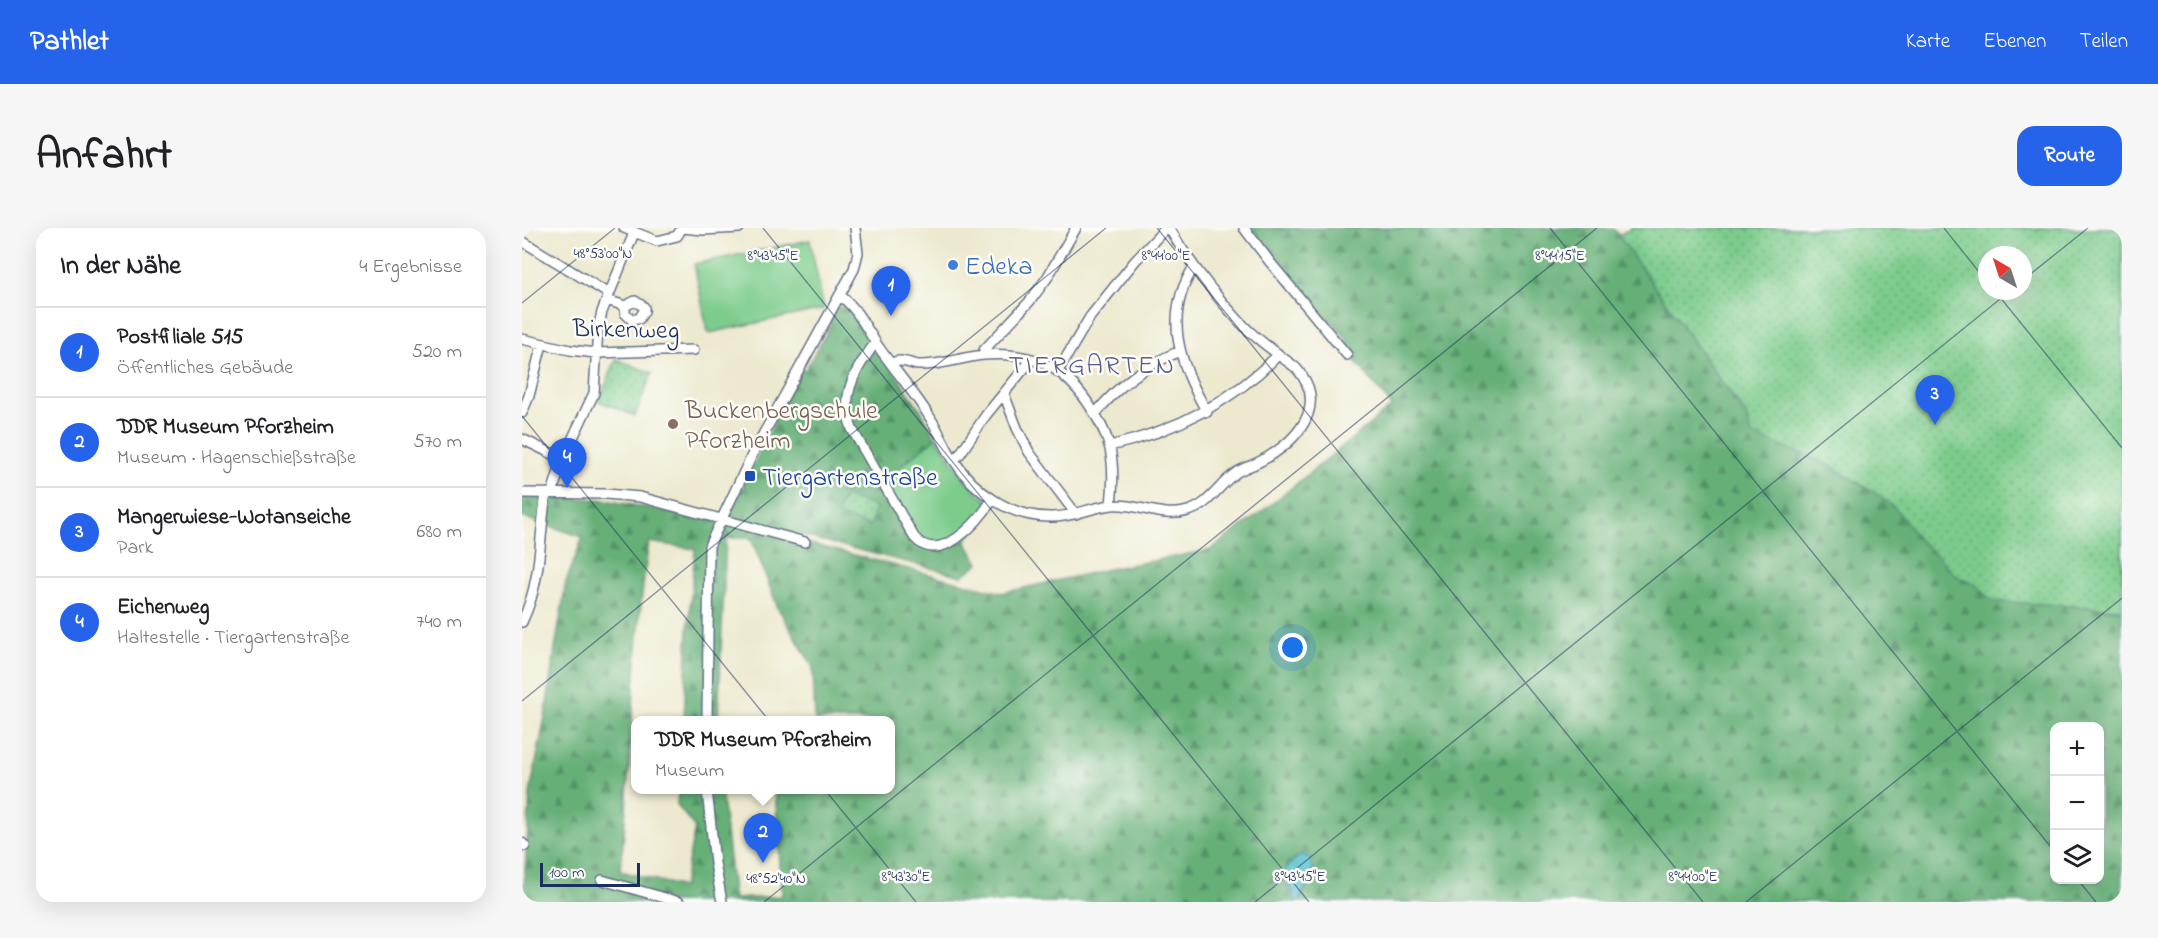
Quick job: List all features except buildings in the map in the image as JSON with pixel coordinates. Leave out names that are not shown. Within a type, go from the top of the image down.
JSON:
[{"type":"street","points":[[624,228],[657,241],[677,236],[682,228],[703,230],[739,228]]},
{"type":"street","points":[[707,716],[709,546],[753,453],[854,269],[858,253],[855,228]]},
{"type":"street","points":[[984,355],[984,350],[1026,306],[1047,278],[1076,228]]},
{"type":"street","points":[[840,296],[848,301],[932,420],[963,472],[992,500],[1027,515],[1055,517],[1111,505],[1128,506],[1159,513],[1188,512],[1207,501],[1226,480],[1238,471],[1258,464],[1289,442],[1300,431],[1310,408],[1308,388],[1295,367],[1241,323],[1194,267],[1167,228],[1135,261],[1095,311],[1058,370]]},
{"type":"street","points":[[1245,228],[1347,355]]},
{"type":"street","points":[[522,622],[534,591],[541,550],[542,519],[549,493],[594,393],[598,329],[608,297],[634,233]]},
{"type":"street","points":[[522,241],[625,306]]},
{"type":"street","points":[[1194,267],[1180,294],[1177,318],[1180,351],[1187,376],[1207,411]]},
{"type":"street","name":"Birkenweg","points":[[522,339],[596,353],[694,351]]},
{"type":"street","points":[[876,343],[858,368],[849,386],[847,415],[852,429],[914,537],[926,546],[934,548],[945,545],[973,524],[992,500]]},
{"type":"street","points":[[522,413],[529,396],[542,344]]},
{"type":"street","points":[[1095,414],[1112,394],[1133,376],[1180,351]]},
{"type":"street","points":[[891,364],[900,360],[919,365],[935,364],[984,355],[1009,354],[1032,359],[1058,370],[1077,388],[1095,414],[1110,446],[1111,505]]},
{"type":"street","points":[[1110,446],[1158,433],[1207,411],[1238,392],[1278,355]]},
{"type":"street","points":[[954,460],[986,415],[1032,359]]},
{"type":"street","points":[[1004,394],[1029,452],[1076,514]]},
{"type":"street","points":[[522,439],[563,459]]},
{"type":"street","points":[[522,493],[606,494],[640,497],[805,542]]},
{"type":"street","points":[[707,794],[722,902]]},
{"type":"street","points":[[602,880],[679,902]]},
{"type":"green space","points":[[1250,228],[1613,228],[1746,415],[1741,228],[2122,228],[2122,609],[2056,605],[2122,610],[2122,902],[1299,902],[523,902],[530,793],[546,712],[566,582],[583,537],[522,517],[522,497],[599,499],[722,521],[1002,593],[1109,569],[1210,550],[1269,506],[1392,406],[1344,347],[1349,342],[1330,319],[1326,323]],"holes":[[[1295,859],[1308,883],[1299,902],[1295,900],[1292,890],[1285,883]]]},
{"type":"green space","points":[[1632,228],[2122,228],[2122,609],[1992,601],[1976,584],[1956,576],[1918,539],[1897,510],[1875,493],[1829,465],[1751,434],[1746,415],[1618,235]]},
{"type":"green space","points":[[810,240],[824,309],[708,333],[694,264]]},
{"type":"green space","points":[[845,306],[851,311],[920,409],[936,437],[879,484],[900,526],[913,542],[944,549],[965,541],[979,563],[962,576],[728,517],[800,369],[805,370],[831,325],[827,322],[836,307]]},
{"type":"green space","points":[[616,359],[652,373],[635,416],[599,401]]},
{"type":"green space","points":[[936,437],[965,479],[993,507],[965,541],[944,549],[913,542],[900,527],[879,484]]},
{"type":"green space","points":[[844,496],[876,507],[870,526],[837,515]]},
{"type":"water","points":[[1303,855],[1310,858],[1313,869],[1299,902],[1295,900],[1292,890],[1283,878],[1290,864]]},
{"type":"place","name":"Edeka","points":[[953,265]]},
{"type":"place","name":"Postfiliale 515","points":[[891,316]]},
{"type":"place","name":"Buckenbergschule Pforzheim","points":[[673,424]]},
{"type":"place","name":"Mangerwiese-Wotanseiche","points":[[1935,425]]},
{"type":"place","name":"Tiergartenstraße","points":[[750,476]]},
{"type":"place","name":"Eichenweg","points":[[567,488]]},
{"type":"place","name":"DDR Museum Pforzheim","points":[[763,863]]},
{"type":"district","name":"TIERGARTEN","points":[[1092,364]]}]
